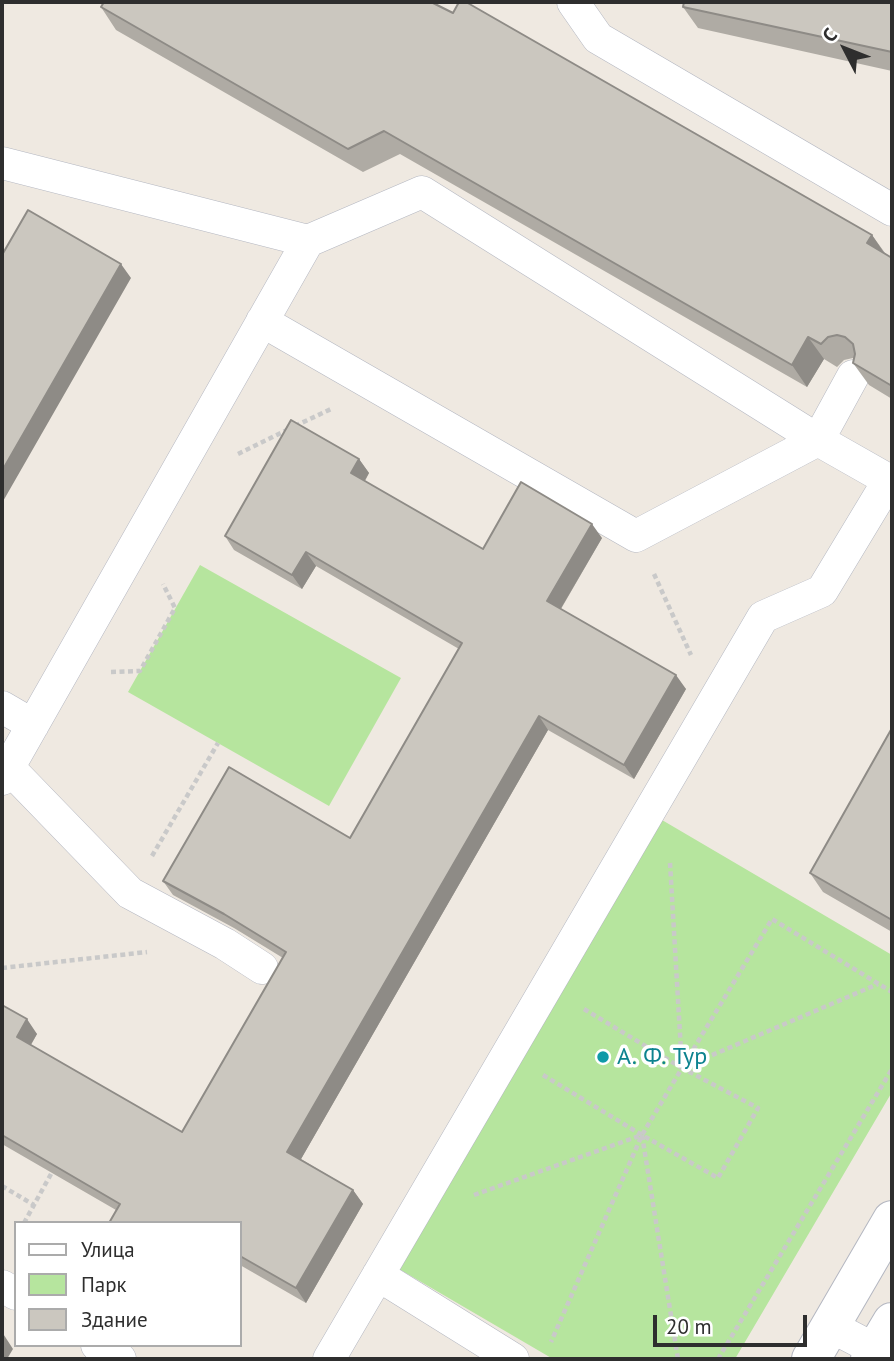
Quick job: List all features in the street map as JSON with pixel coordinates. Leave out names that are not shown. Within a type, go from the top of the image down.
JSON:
[{"type":"street","points":[[811,1359],[892,1220]]},
{"type":"lane","points":[[573,2],[598,38],[892,210]]},
{"type":"lane","points":[[2,163],[308,241]]},
{"type":"lane","points":[[262,968],[225,944],[130,893],[5,773],[308,241],[422,192],[818,440],[891,481],[822,591],[763,617],[329,1359]]},
{"type":"lane","points":[[262,321],[636,536],[818,440],[853,376]]},
{"type":"lane","points":[[2,707],[33,725]]},
{"type":"lane","points":[[378,1275],[506,1357]]},
{"type":"lane","points":[[830,1326],[879,1344]]},
{"type":"lane","points":[[100,1347],[120,1359]]},
{"type":"path","points":[[168,487],[376,387]]},
{"type":"path","points":[[636,536],[714,703]]},
{"type":"path","points":[[130,893],[219,743]]},
{"type":"path","points":[[665,786],[682,1068]]},
{"type":"path","points":[[549,1347],[642,1135],[772,919],[892,992]]},
{"type":"path","points":[[2,968],[225,944]]},
{"type":"path","points":[[682,1068],[878,984]]},
{"type":"path","points":[[508,1054],[718,1178],[758,1108],[682,1068],[548,986]]},
{"type":"path","points":[[718,1359],[892,1069]]},
{"type":"path","points":[[413,1217],[642,1135]]},
{"type":"path","points":[[642,1135],[678,1359]]},
{"type":"path","points":[[25,1221],[51,1174]]},
{"type":"path","points":[[2,1186],[34,1205]]},
{"type":"green space","points":[[200,565],[401,678],[329,806],[128,692]]},
{"type":"green space","points":[[662,820],[892,955],[892,1092],[735,1359],[553,1359],[399,1269]]},
{"type":"building","points":[[104,2],[431,2],[453,13],[459,2],[466,2],[872,235],[867,243],[892,258],[892,386],[853,363],[853,344],[845,337],[837,335],[828,337],[821,344],[808,337],[792,365],[384,131],[348,149],[101,7]]},
{"type":"building","points":[[684,2],[892,2],[892,52],[683,7]]},
{"type":"building","points":[[28,210],[121,264],[2,471],[2,255]]},
{"type":"building","points":[[291,420],[359,459],[351,473],[483,549],[521,482],[592,524],[547,601],[676,675],[624,765],[539,716],[287,1152],[353,1190],[296,1288],[242,1257],[242,1221],[110,1221],[120,1204],[2,1135],[2,1005],[27,1019],[17,1037],[182,1132],[286,952],[163,881],[229,767],[350,838],[462,643],[306,552],[292,575],[225,536]]},
{"type":"building","points":[[892,728],[892,920],[810,873]]},
{"type":"place","name":"А. Ф. Тур","points":[[603,1057]]}]
